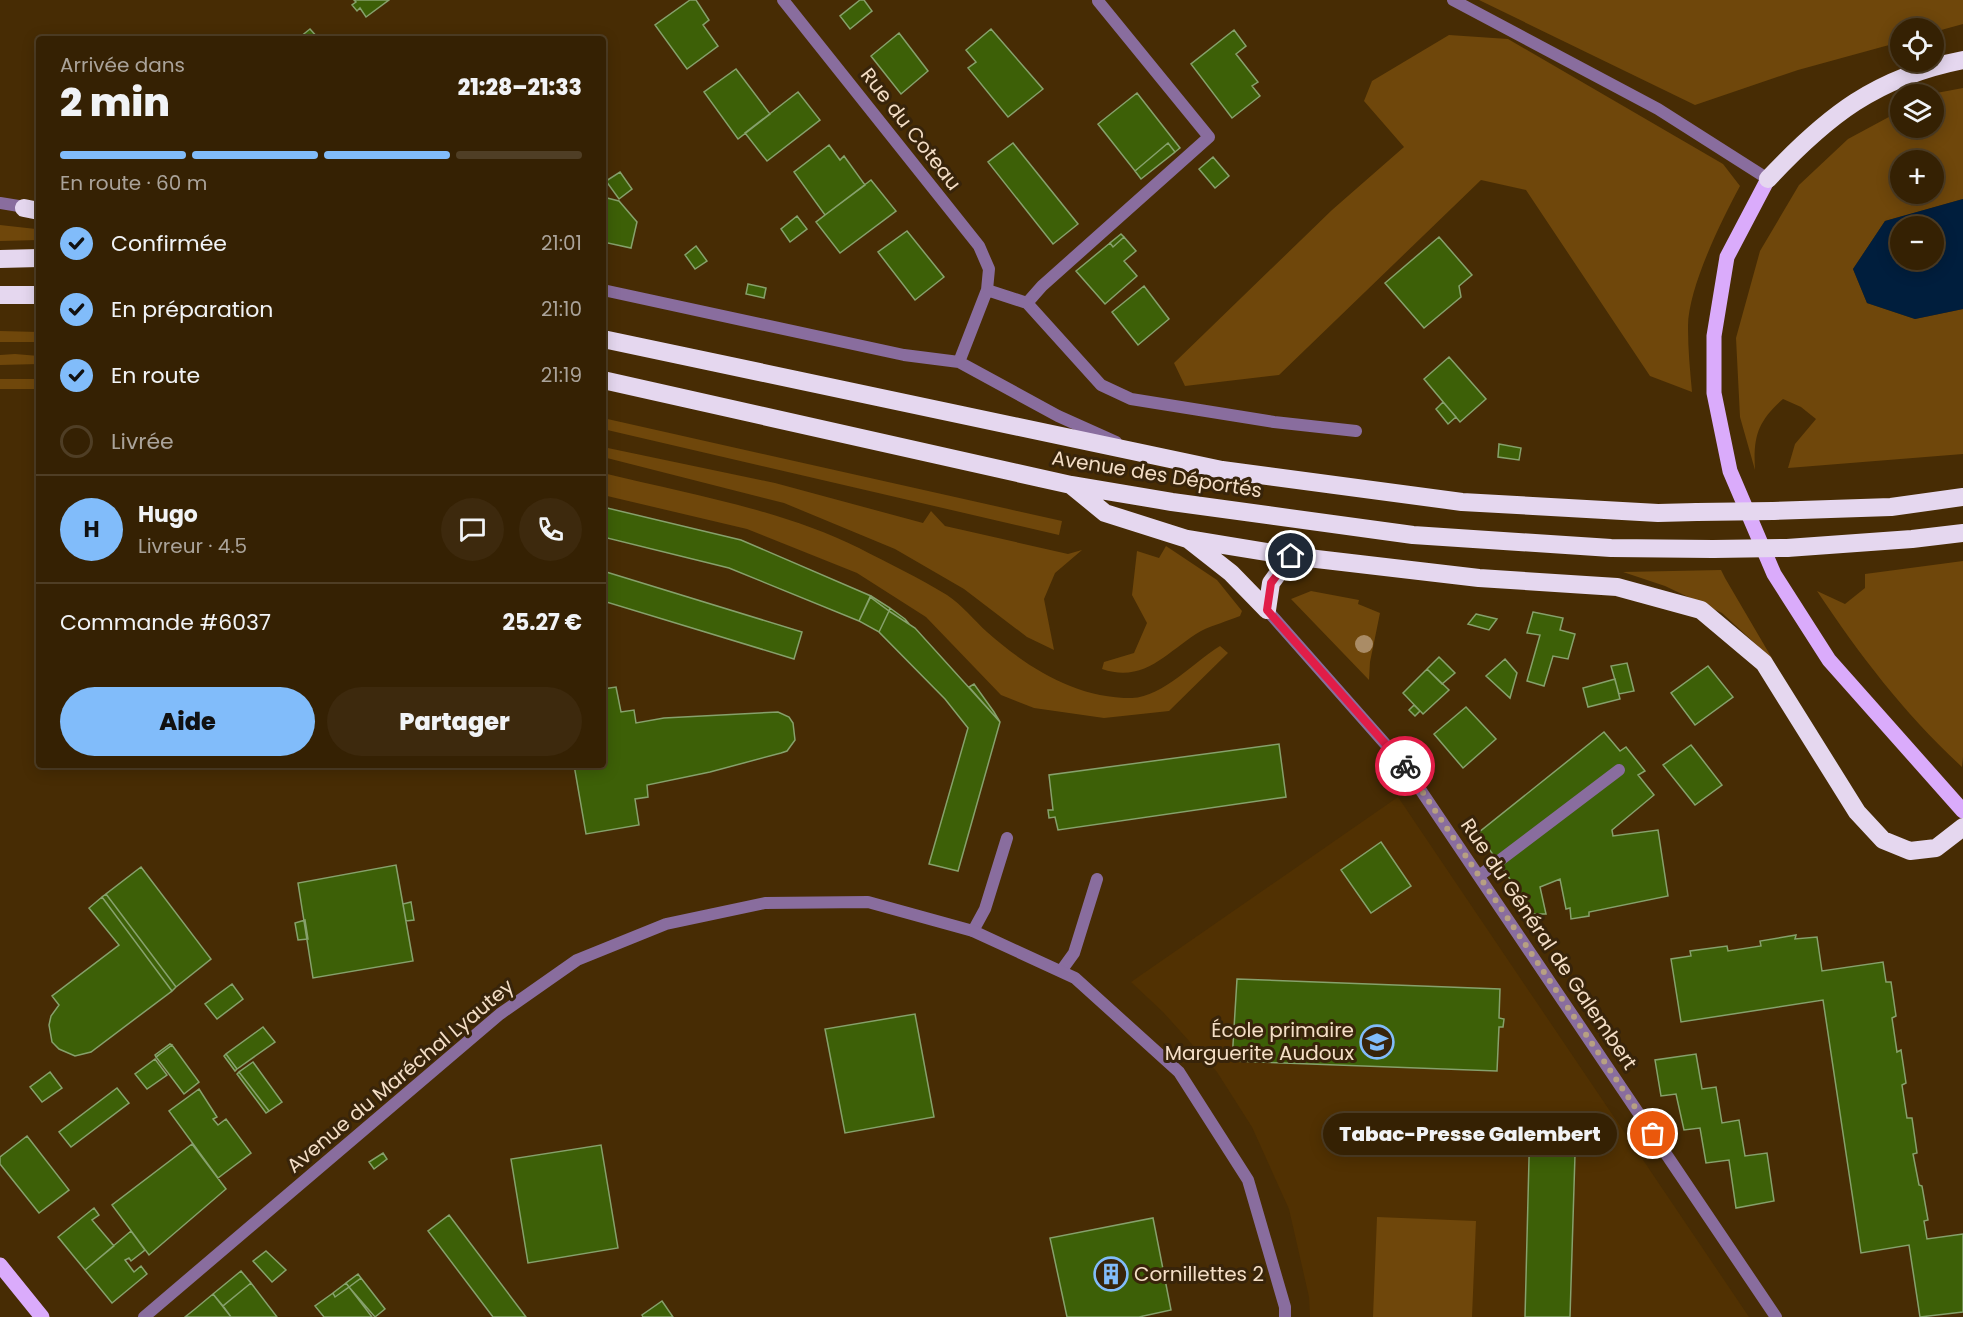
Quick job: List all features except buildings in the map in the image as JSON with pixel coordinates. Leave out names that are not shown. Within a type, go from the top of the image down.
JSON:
[{"type":"highway","points":[[1768,179],[1809,136],[1852,101],[1930,66],[1963,60]]},
{"type":"highway","points":[[0,259],[36,258]]},
{"type":"highway","points":[[0,295],[36,295]]},
{"type":"highway","name":"Avenue des Déportés","points":[[606,340],[1198,465],[1328,486],[1462,502],[1658,513],[1891,507],[1963,497]]},
{"type":"highway","name":"Avenue des Déportés","points":[[606,381],[1071,485],[1172,502],[1413,535],[1611,548],[1713,549],[1787,548],[1963,533]]},
{"type":"highway","points":[[1071,485],[1105,513],[1188,539],[1291,556],[1479,578],[1617,587],[1701,610],[1764,663],[1857,812],[1883,840],[1910,851],[1936,848],[1963,827]]},
{"type":"highway","points":[[1188,539],[1231,573],[1267,610]]},
{"type":"highway","points":[[1267,610],[1271,583],[1291,556]]},
{"type":"main road","points":[[1768,179],[1727,257],[1714,336],[1714,393],[1730,471],[1774,574],[1829,660],[1963,811]]},
{"type":"main road","points":[[0,1265],[42,1317]]},
{"type":"street","name":"Rue du Coteau","points":[[783,0],[979,246],[988,269],[987,290]]},
{"type":"street","points":[[1453,0],[1658,109],[1768,179]]},
{"type":"street","points":[[1027,303],[1209,137],[1098,1]]},
{"type":"street","points":[[0,203],[34,209]]},
{"type":"street","points":[[959,362],[987,290],[1027,303],[1101,385],[1131,399],[1233,416],[1356,431]]},
{"type":"street","name":"Avenue des Déportés","points":[[606,291],[904,355],[959,362],[1058,416],[1143,453]]},
{"type":"street","name":"Rue du Général de Galembert","points":[[1267,610],[1403,764],[1776,1317]]},
{"type":"street","points":[[1479,876],[1619,770]]},
{"type":"street","points":[[973,931],[985,909],[1007,838]]},
{"type":"street","points":[[1061,971],[1074,953],[1097,879]]},
{"type":"street","name":"Avenue du Maréchal Lyautey","points":[[144,1317],[500,1014],[577,960],[666,924],[765,903],[868,902],[973,931],[1061,971],[1083,986],[1179,1072],[1248,1180],[1285,1307],[1285,1317]]},
{"type":"shaded area","points":[[1479,0],[1963,0],[1963,24],[1944,29],[1944,18],[1890,18],[1890,45],[1798,70],[1695,105]]},
{"type":"shaded area","points":[[1449,35],[1508,39],[1723,164],[1740,186],[1715,235],[1693,294],[1688,328],[1692,392],[1650,376],[1526,190],[1481,180],[1279,375],[1185,386],[1174,363],[1332,210],[1404,147],[1364,101],[1372,81]]},
{"type":"shaded area","points":[[1963,88],[1963,199],[1903,216],[1890,216],[1890,220],[1885,221],[1853,269],[1867,303],[1915,319],[1963,309],[1963,454],[1788,468],[1795,444],[1816,419],[1801,407],[1783,399],[1768,415],[1759,430],[1755,448],[1755,470],[1740,417],[1736,338],[1760,251],[1799,185],[1848,139],[1890,116],[1890,138],[1944,138],[1944,92]]},
{"type":"shaded area","points":[[0,225],[36,229],[36,240],[0,241]]},
{"type":"shaded area","points":[[0,331],[36,332],[36,342],[0,342]]},
{"type":"shaded area","points":[[0,355],[36,356],[36,364],[0,365]]},
{"type":"shaded area","points":[[0,379],[36,379],[36,389],[0,389]]},
{"type":"shaded area","points":[[606,419],[1062,521],[1059,535],[606,430]]},
{"type":"shaded area","points":[[606,448],[775,483],[923,523],[931,511],[945,526],[1068,554],[1082,550],[1055,573],[1044,599],[1054,650],[1027,637],[964,589],[895,549],[784,503],[606,458]]},
{"type":"shaded area","points":[[606,474],[766,513],[829,534],[947,595],[1019,658],[1072,687],[1091,693],[1111,697],[1144,696],[1167,685],[1220,646],[1228,653],[1169,711],[1104,718],[1034,708],[1001,695],[926,617],[857,573],[747,529],[606,496]]},
{"type":"shaded area","points":[[1166,546],[1217,580],[1242,611],[1240,616],[1201,631],[1144,669],[1118,672],[1102,669],[1104,662],[1134,653],[1147,623],[1132,595],[1137,551],[1159,558]]},
{"type":"shaded area","points":[[1963,561],[1962,767],[1884,684],[1817,591],[1845,604],[1865,588],[1865,574]]},
{"type":"shaded area","points":[[1721,570],[1773,660],[1722,613],[1665,586],[1623,572]]},
{"type":"shaded area","points":[[1311,591],[1359,600],[1358,604],[1380,613],[1370,662],[1369,680],[1291,599]]},
{"type":"shaded area","name":"École primaire Marguerite Audoux","points":[[1398,797],[1749,1317],[1310,1317],[1309,1297],[1289,1209],[1252,1127],[1217,1072],[1163,1012],[1131,982]]},
{"type":"shaded area","points":[[1377,1217],[1476,1221],[1472,1317],[1373,1317]]},
{"type":"water","points":[[1963,199],[1963,309],[1915,319],[1867,303],[1853,269],[1885,221],[1890,220],[1890,270],[1944,270],[1944,216],[1903,216]]},
{"type":"way so far","points":[[1405,766],[1653,1134]]},
{"type":"place","name":"École primaire Marguerite Audoux","points":[[1377,1042]]},
{"type":"place","name":"Tabac-Presse Galembert","points":[[1653,1134]]},
{"type":"place","name":"Cornillettes 2","points":[[1111,1274]]},
{"type":"route","points":[[1291,556],[1271,583],[1267,610],[1405,766]]}]
